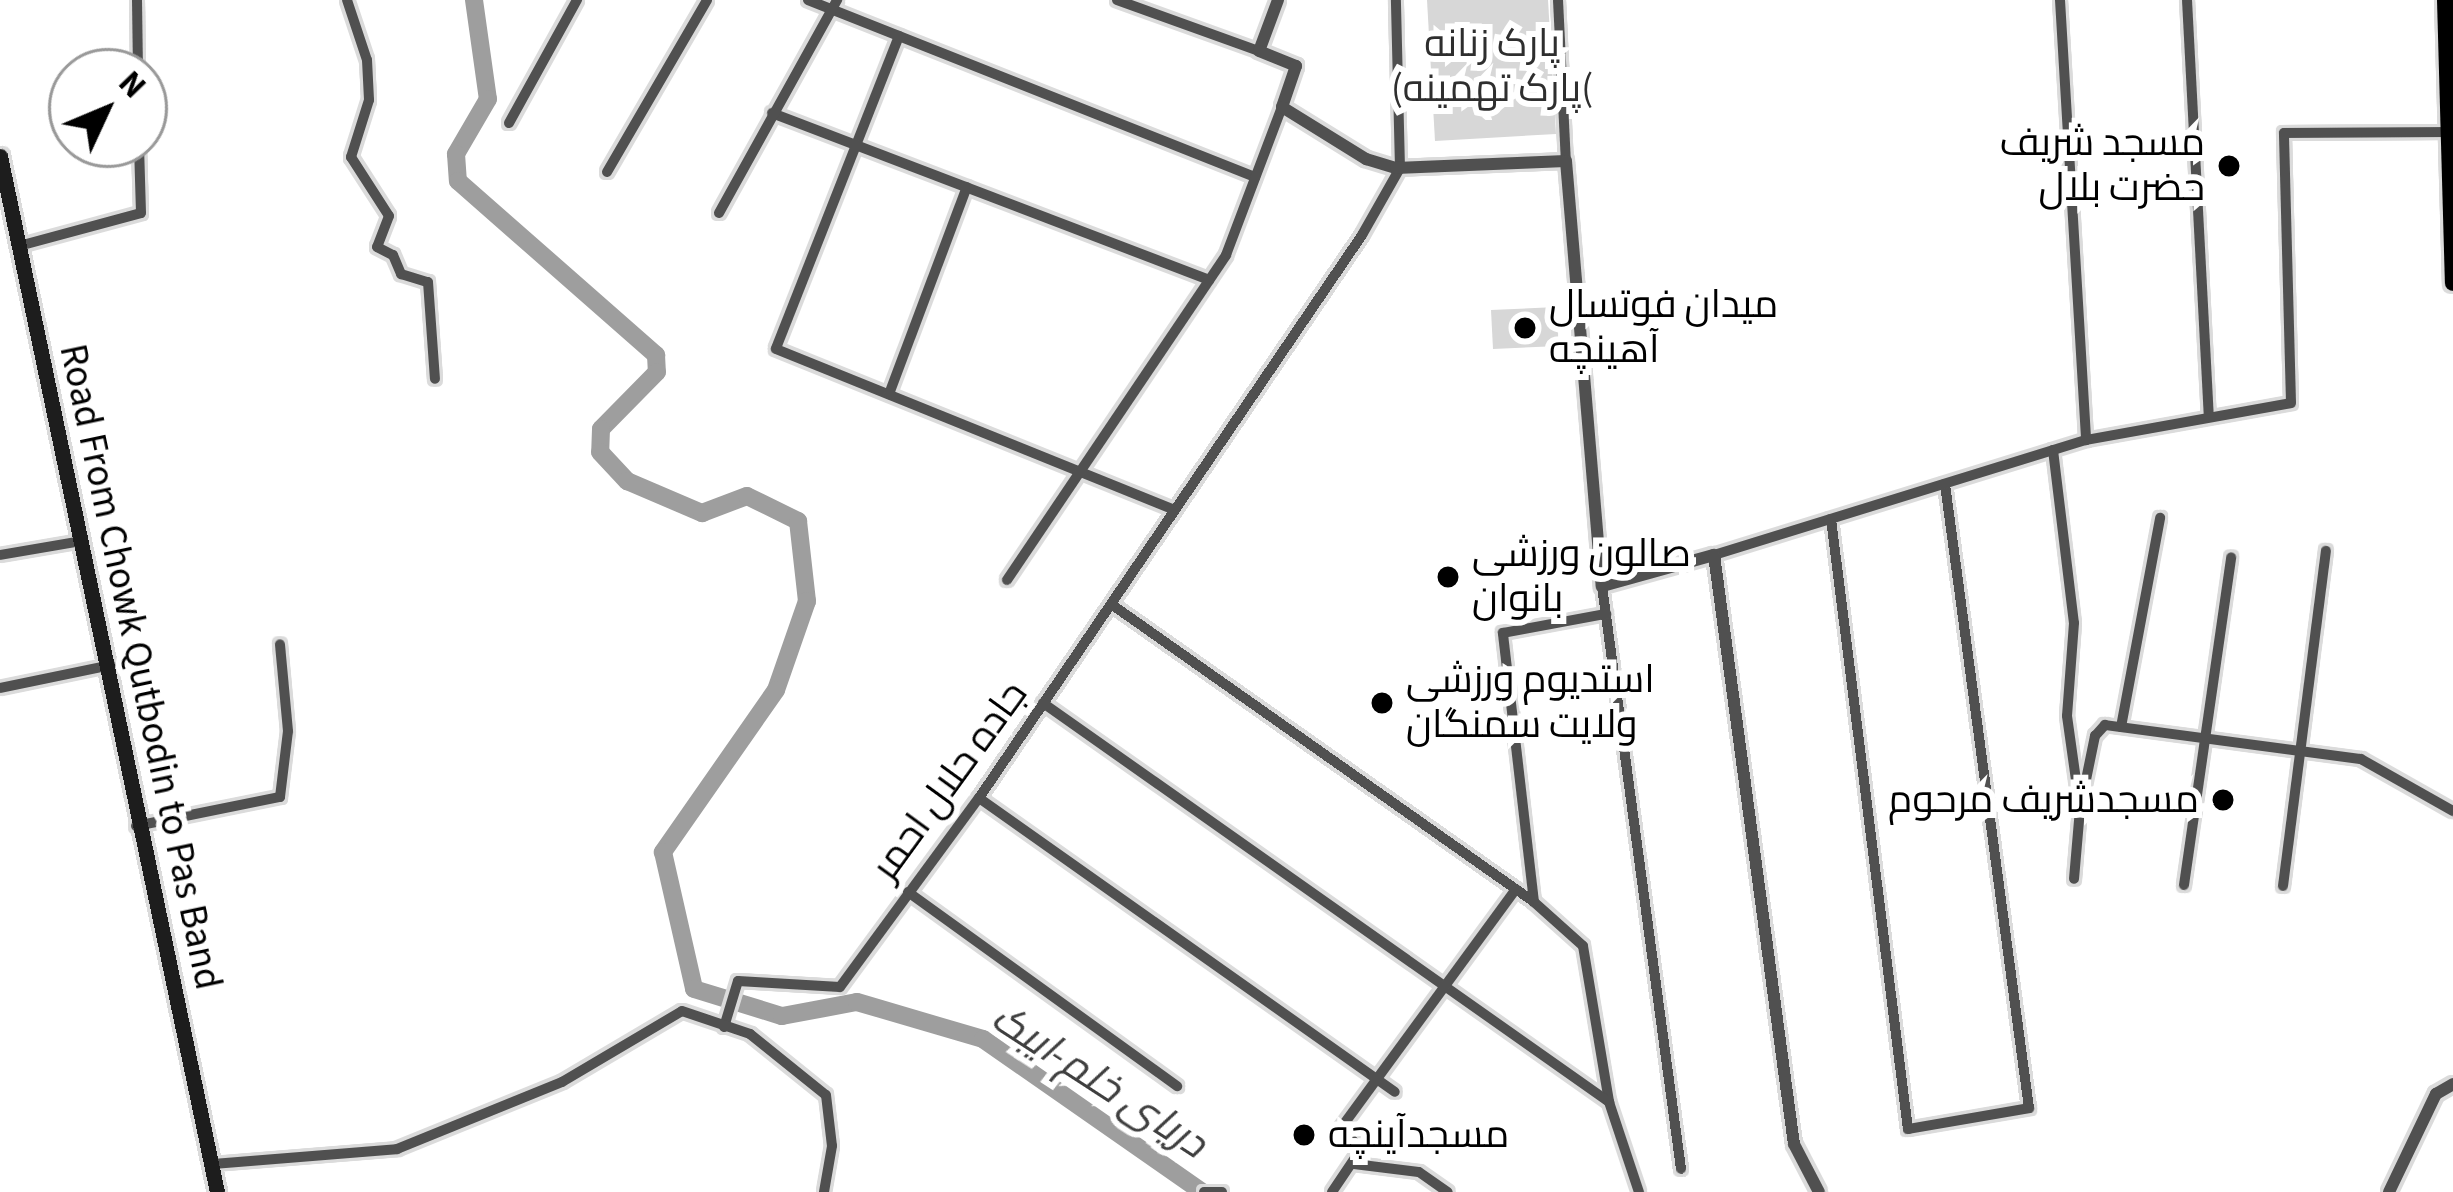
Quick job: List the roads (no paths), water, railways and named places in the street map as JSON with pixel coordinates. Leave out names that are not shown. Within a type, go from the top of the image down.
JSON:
[{"type":"highway","points":[[2448,4],[2453,283]]},
{"type":"main road","name":"Road From Chowk Qutbodin to Pas Band","points":[[0,156],[111,665],[136,826],[217,1192]]},
{"type":"street","points":[[136,0],[137,48]]},
{"type":"street","points":[[346,0],[367,60],[369,100],[351,157],[389,216],[376,247],[393,255],[401,274],[427,279],[435,379]]},
{"type":"street","points":[[509,123],[577,0]]},
{"type":"street","points":[[607,172],[707,0]]},
{"type":"street","points":[[808,0],[835,5],[899,36],[1255,177]]},
{"type":"street","points":[[1007,580],[1209,280],[1255,177],[1296,66],[1118,0]]},
{"type":"street","points":[[1259,51],[1280,0]]},
{"type":"street","points":[[1396,0],[1400,168]]},
{"type":"street","points":[[1558,0],[1566,161],[1602,586],[1681,1169]]},
{"type":"street","points":[[2060,0],[2086,440]]},
{"type":"street","points":[[2187,0],[2209,413]]},
{"type":"street","points":[[719,212],[835,5]]},
{"type":"street","points":[[899,36],[776,349],[1175,509]]},
{"type":"street","points":[[1282,106],[1366,159],[1400,168],[1566,161]]},
{"type":"street","points":[[772,113],[1209,280]]},
{"type":"street","points":[[1602,586],[2086,440],[2209,413],[2290,403],[2284,133],[2448,132]]},
{"type":"street","points":[[19,246],[141,213],[140,168]]},
{"type":"street","name":"جاده حلال احمر","points":[[724,1027],[738,981],[840,987],[979,798],[1400,168]]},
{"type":"street","points":[[890,394],[967,187]]},
{"type":"street","points":[[2053,450],[2074,623],[2067,716],[2080,809]]},
{"type":"street","points":[[1831,519],[1908,1129],[2030,1108],[1945,484]]},
{"type":"street","points":[[2121,727],[2161,518]]},
{"type":"street","points":[[0,555],[82,541]]},
{"type":"street","points":[[2283,886],[2326,551]]},
{"type":"street","points":[[1714,555],[1795,1144],[1819,1192]]},
{"type":"street","points":[[2184,885],[2231,557]]},
{"type":"street","points":[[1111,604],[1534,902],[1583,946],[1609,1102],[1639,1192]]},
{"type":"street","points":[[1534,902],[1503,633],[1606,614]]},
{"type":"street","points":[[136,826],[280,797],[288,730],[280,644]]},
{"type":"street","points":[[0,688],[111,665]]},
{"type":"street","points":[[1043,703],[1609,1102]]},
{"type":"street","points":[[2074,879],[2080,809],[2095,736],[2105,725],[2362,759],[2453,811]]},
{"type":"street","points":[[979,798],[1395,1092]]},
{"type":"street","points":[[1332,1192],[1361,1149],[1341,1128],[1516,889]]},
{"type":"street","points":[[908,892],[1177,1086]]},
{"type":"street","points":[[212,1163],[397,1149],[562,1082],[682,1012],[750,1034],[826,1095],[832,1146],[824,1192]]},
{"type":"street","points":[[2389,1192],[2436,1094],[2453,1084]]},
{"type":"street","points":[[1354,1164],[1419,1172],[1448,1192]]},
{"type":"street","points":[[1205,1189],[1222,1192]]},
{"type":"waterway","name":"دریای خلم-ایبک","points":[[474,0],[488,99],[456,154],[458,181],[656,355],[657,372],[601,429],[600,452],[627,481],[702,513],[747,496],[798,521],[807,601],[776,690],[663,852],[694,989],[782,1016],[857,1002],[983,1039],[1202,1192]]},
{"type":"place","name":"مسجد شریف حضرت بلال","points":[[2229,166]]},
{"type":"place","name":"میدان فوتسال آهینچه","points":[[1525,328]]},
{"type":"place","name":"صالون ورزشی بانوان","points":[[1448,577]]},
{"type":"place","name":"استدیوم ورزشی ولایت سمنگان","points":[[1382,703]]},
{"type":"place","name":"مسجدشریف مرحوم","points":[[2223,800]]},
{"type":"place","name":"مسجدآینچه","points":[[1304,1135]]},
{"type":"park label","name":"پارک زنانه (پارک تهمینه(","points":[[1492,68]]}]
